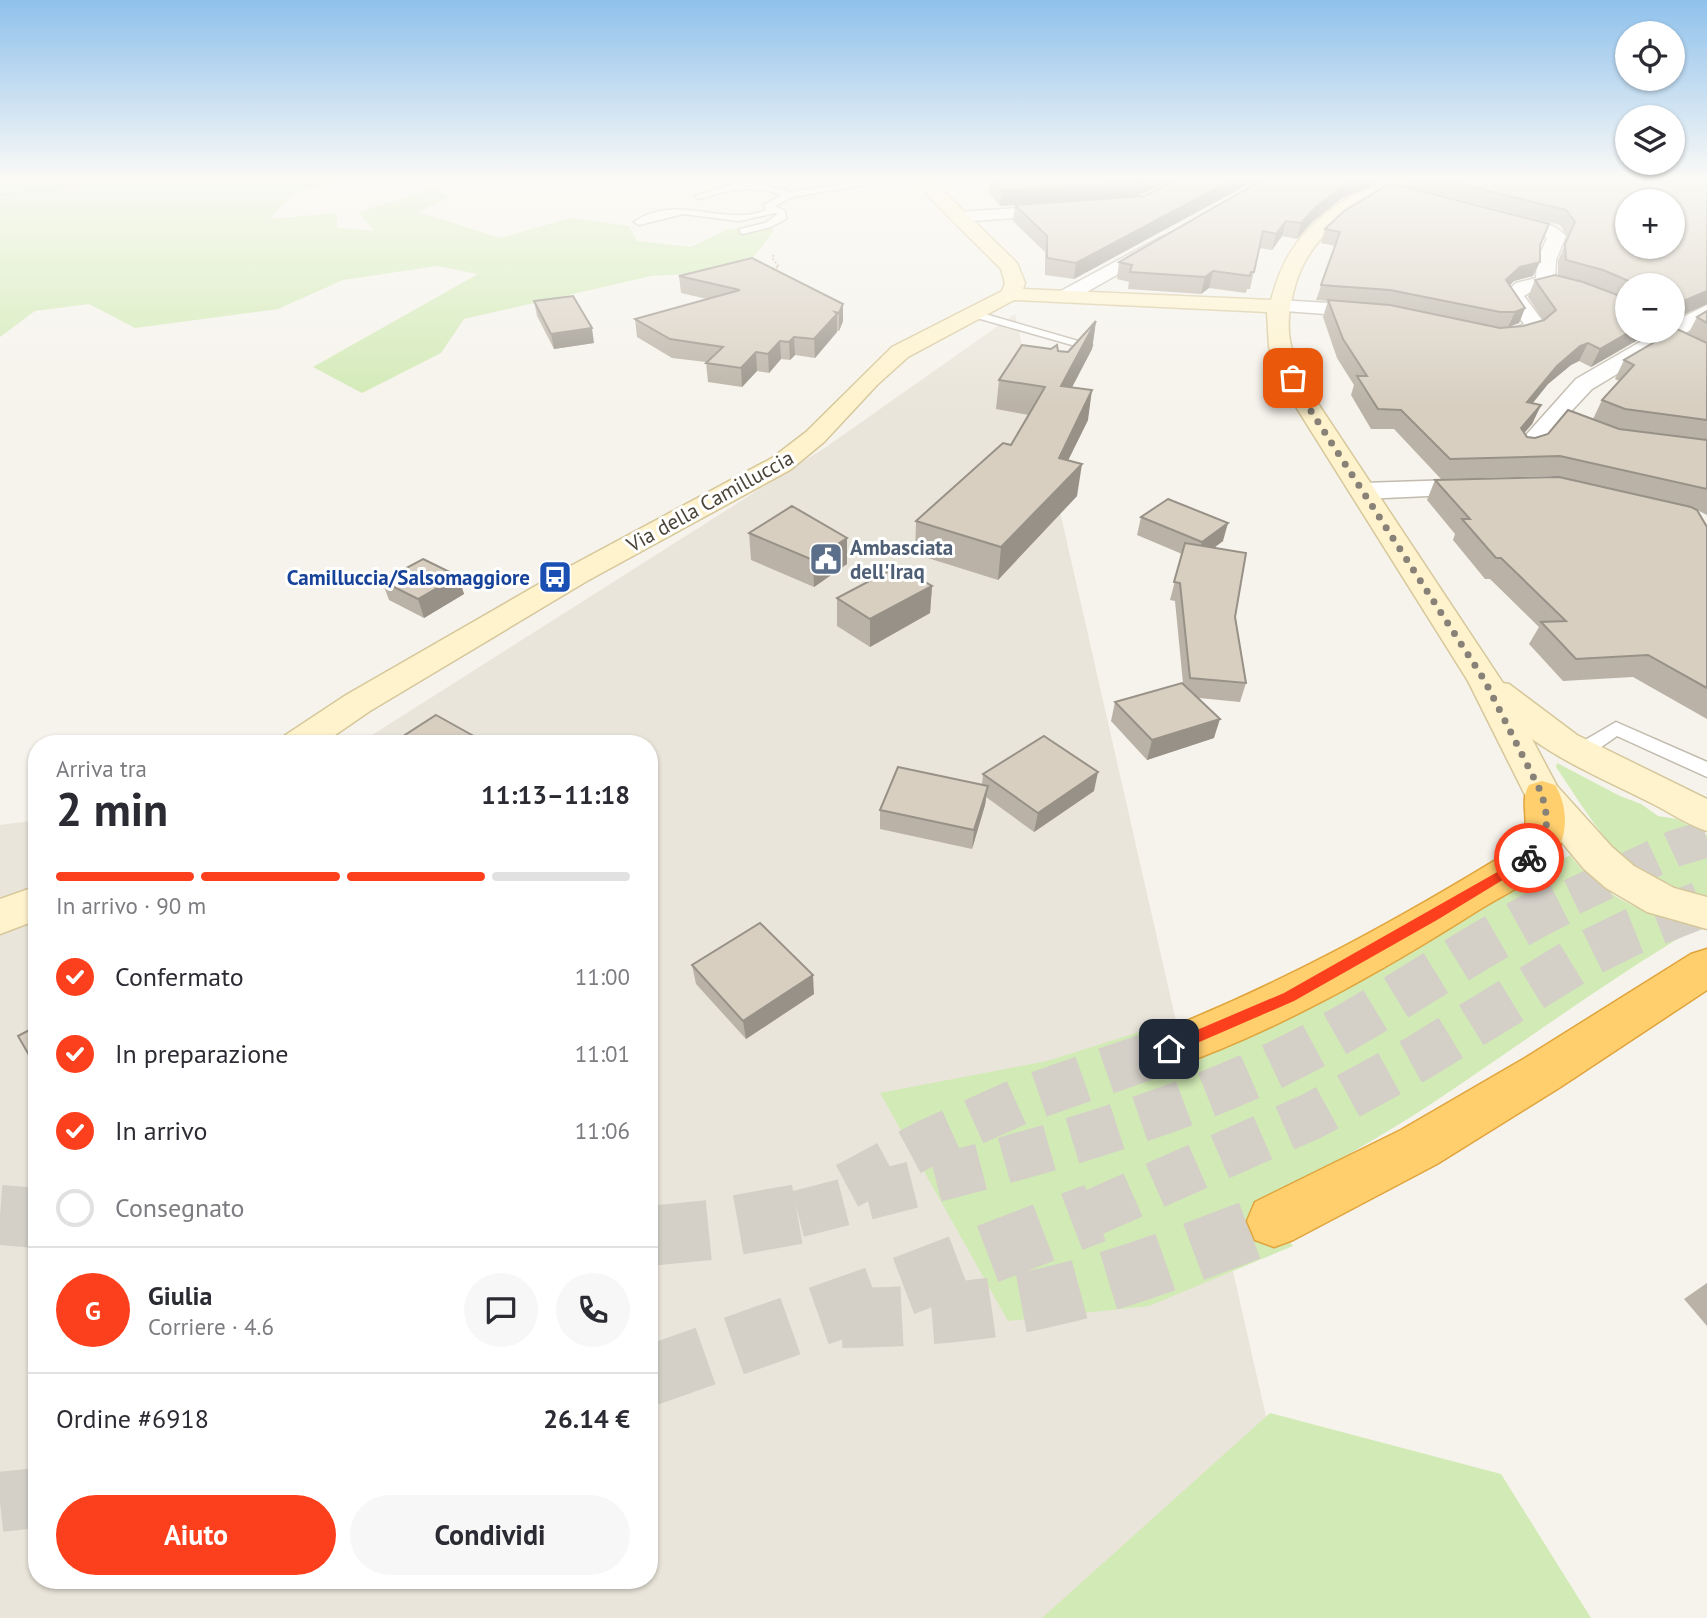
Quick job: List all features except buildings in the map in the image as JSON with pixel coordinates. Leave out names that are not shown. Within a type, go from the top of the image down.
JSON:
[{"type":"highway","points":[[1169,1049],[1289,997],[1432,917],[1534,855],[1543,844],[1546,830],[1547,818],[1542,794]]},
{"type":"highway","points":[[1274,1221],[1419,1147],[1542,1073],[1707,967]]},
{"type":"street","points":[[998,256],[1010,267],[1015,286],[1012,294],[1344,309],[1395,315]]},
{"type":"street","points":[[1063,297],[1139,256]]},
{"type":"street","points":[[1298,256],[1289,269],[1276,324],[1293,378],[1485,681],[1542,794],[1598,858],[1620,877],[1662,901],[1707,914]]},
{"type":"street","points":[[1547,256],[1543,269],[1548,286]]},
{"type":"street","points":[[1470,333],[1507,335],[1529,331],[1535,324],[1513,294],[1531,286],[1548,286],[1594,295],[1615,306]]},
{"type":"street","name":"Via della Camilluccia","points":[[310,735],[358,703],[493,623],[781,464],[815,437],[869,380],[900,352],[1012,294]]},
{"type":"street","points":[[1685,322],[1707,311]]},
{"type":"street","points":[[1527,449],[1564,420],[1584,384],[1648,343]]},
{"type":"street","points":[[1681,343],[1687,346]]},
{"type":"street","points":[[1363,491],[1505,486]]},
{"type":"street","points":[[1485,681],[1529,721],[1580,752],[1697,806]]},
{"type":"street","points":[[1522,754],[1539,743],[1580,752]]},
{"type":"street","points":[[0,917],[28,906]]},
{"type":"lane","points":[[974,314],[1086,345],[1069,366]]},
{"type":"lane","points":[[1580,752],[1616,728],[1707,770]]},
{"type":"path","points":[[760,271],[779,267],[772,258],[774,256]]},
{"type":"shaded area","points":[[1015,314],[1273,1447],[1078,1618],[0,1618],[0,825],[28,821],[28,1589],[658,1589],[658,735],[372,735],[826,447]]},
{"type":"green space","points":[[0,256],[755,256],[742,271],[651,276],[464,319],[441,353],[362,393],[313,367],[478,274],[437,266],[343,280],[278,309],[135,328],[89,304],[35,311],[0,337]]},
{"type":"green space","points":[[1557,763],[1641,804],[1658,816],[1677,819],[1707,835],[1707,896],[1653,878],[1616,850],[1586,813],[1556,767]]},
{"type":"green space","points":[[1570,855],[1595,882],[1624,901],[1691,931],[1408,1119],[1260,1202],[1293,1246],[1149,1306],[1008,1321],[880,1093],[1047,1061],[1155,1027],[1181,1066],[1252,1034]]},
{"type":"green space","points":[[1270,1413],[1501,1474],[1591,1618],[1042,1618]]},
{"type":"tunnel","points":[[1572,897],[1676,848],[1707,839]]},
{"type":"tunnel","points":[[798,1214],[1036,1152],[1153,1115],[1210,1093],[1307,1049],[1497,936],[1575,895]]},
{"type":"tunnel","points":[[1090,1214],[1312,1116],[1418,1058],[1589,953],[1632,932],[1707,902]]},
{"type":"tunnel","points":[[847,1186],[927,1143],[1020,1101],[1169,1049]]},
{"type":"tunnel","points":[[658,1235],[709,1230],[804,1213]]},
{"type":"tunnel","points":[[658,1373],[901,1287],[1095,1213]]},
{"type":"tunnel","points":[[0,1215],[28,1217]]},
{"type":"tunnel","points":[[842,1318],[952,1312],[1034,1300],[1142,1270],[1274,1221]]},
{"type":"tunnel","points":[[0,1502],[28,1499]]},
{"type":"way so far","points":[[1293,378],[1309,408],[1485,681],[1542,794],[1547,818],[1545,838],[1543,844],[1529,858]]},
{"type":"place","name":"Ambasciata dell'Iraq","points":[[826,559]]},
{"type":"place","name":"Camilluccia/Salsomaggiore","points":[[555,577]]},
{"type":"route","points":[[1169,1049],[1289,997],[1432,917],[1529,858]]}]
